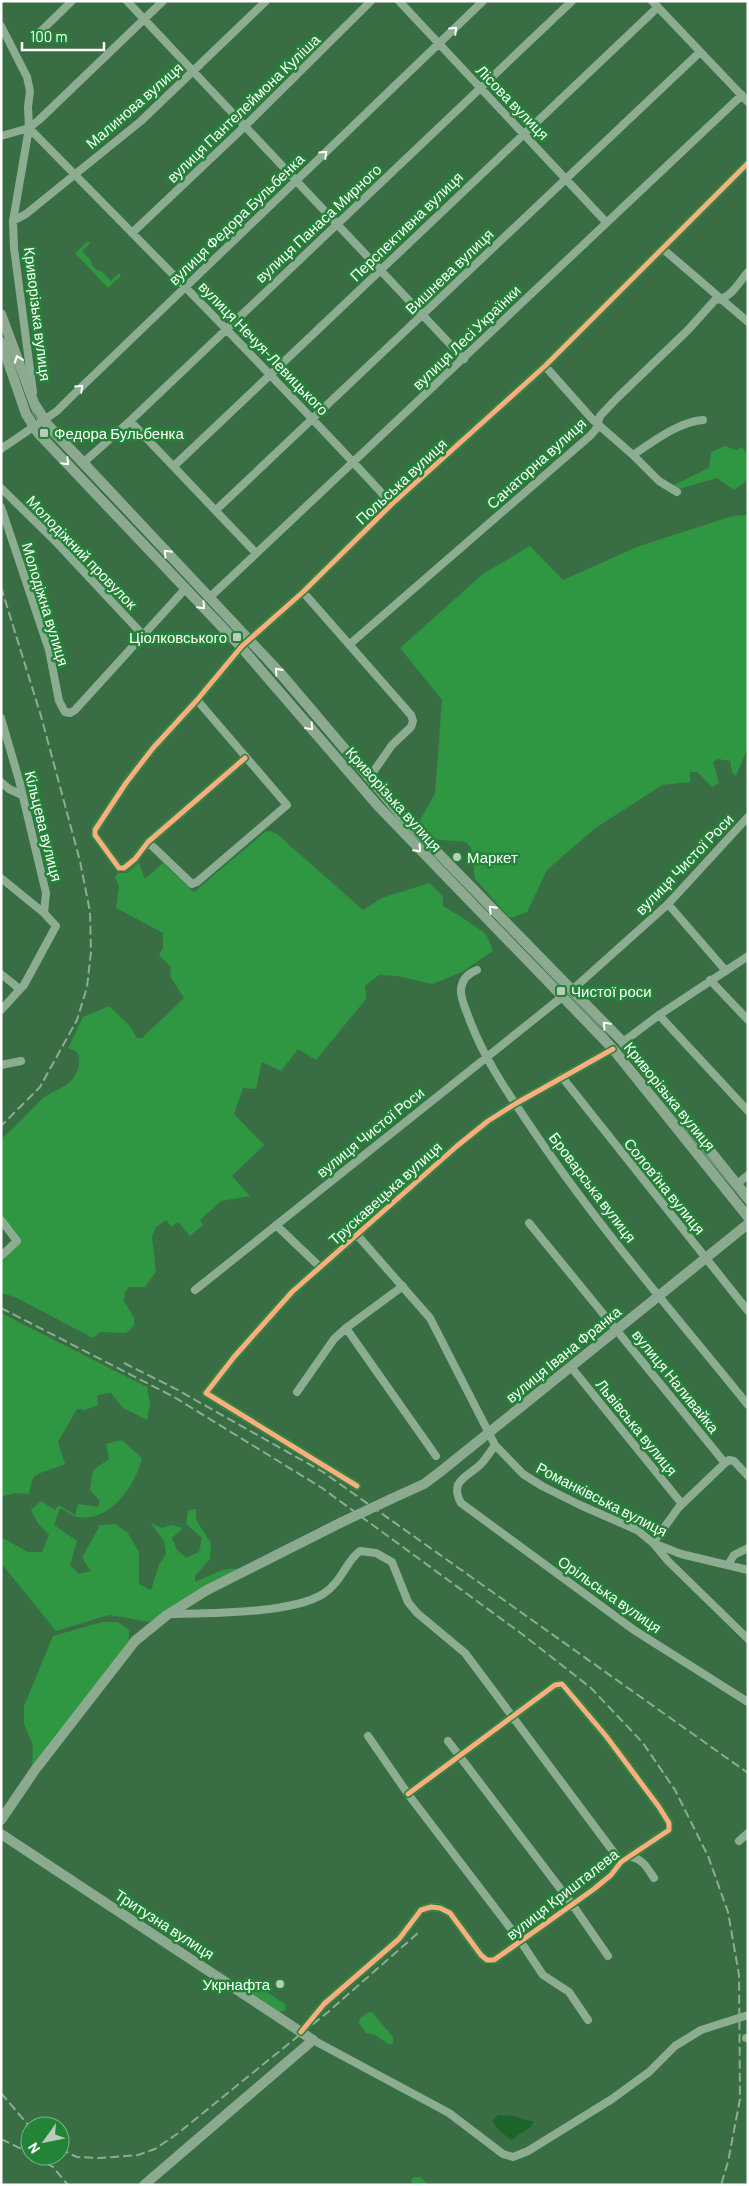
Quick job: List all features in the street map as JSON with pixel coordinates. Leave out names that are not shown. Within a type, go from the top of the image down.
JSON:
[{"type":"main road","name":"Криворізька вулиця","points":[[1,314],[34,403],[43,419],[249,639],[400,814],[622,1042],[748,1198]]},
{"type":"main road","name":"Криворізька вулиця","points":[[1,342],[26,414],[33,427],[240,647],[378,806],[613,1049],[748,1217]]},
{"type":"main road","name":"вулиця Івана Франка","points":[[1,1820],[35,1770],[135,1641],[167,1614],[254,1565],[424,1484],[748,1224]]},
{"type":"main road","name":"Тритузна вулиця","points":[[1,1834],[313,2040]]},
{"type":"main road","points":[[144,2185],[313,2040]]},
{"type":"street","points":[[40,32],[72,1]]},
{"type":"street","points":[[127,1],[192,73],[464,359]]},
{"type":"street","points":[[1,136],[29,128],[163,1]]},
{"type":"street","name":"Малинова вулиця","points":[[13,221],[26,214],[141,121],[266,1]]},
{"type":"street","name":"вулиця Пантелеймона Куліша","points":[[132,233],[244,127],[371,1]]},
{"type":"street","name":"Лісова вулиця","points":[[399,1],[606,222]]},
{"type":"street","name":"вулиця Федора Бульбенка","points":[[1,449],[71,397],[484,1]]},
{"type":"street","name":"вулиця Панаса Мирного","points":[[83,463],[130,422],[572,1]]},
{"type":"street","points":[[655,4],[748,102]]},
{"type":"street","name":"Перспективна вулиця","points":[[174,466],[524,134],[655,4]]},
{"type":"street","name":"Криворізька вулиця","points":[[1,26],[29,84],[29,128],[13,221],[14,248],[34,403]]},
{"type":"street","name":"Вишнева вулиця","points":[[216,510],[700,52]]},
{"type":"street","name":"вулиця Лесі Українки","points":[[209,598],[255,552],[464,359],[606,222],[742,95]]},
{"type":"street","name":"вулиця Нечуя-Левицького","points":[[29,128],[313,418],[392,504]]},
{"type":"street","name":"Польська вулиця","points":[[148,842],[135,859],[124,868],[119,868],[95,835],[95,830],[142,762],[240,647],[303,592],[392,504],[545,366],[748,163]]},
{"type":"street","points":[[663,249],[748,322]]},
{"type":"street","name":"Санаторна вулиця","points":[[350,644],[591,435],[600,416],[616,399],[688,330],[715,300],[722,300],[748,272]]},
{"type":"street","points":[[545,366],[593,420],[659,481],[677,492]]},
{"type":"street","points":[[633,455],[662,436],[691,423],[703,420]]},
{"type":"street","points":[[130,422],[255,552]]},
{"type":"street","name":"Молодіжний провулок","points":[[1,488],[57,543],[143,635]]},
{"type":"street","name":"Молодіжна вулиця","points":[[1,508],[48,650],[62,709],[70,713],[75,710],[186,588]]},
{"type":"street","points":[[303,592],[411,715],[413,721],[411,727],[392,746],[369,778]]},
{"type":"street","points":[[196,700],[287,805],[268,823],[197,882],[192,884],[148,842],[245,758]]},
{"type":"street","name":"Кільцева вулиця","points":[[1,718],[45,886],[44,913],[56,926],[30,976],[1,1010]]},
{"type":"street","points":[[1,782],[9,789],[22,795]]},
{"type":"street","name":"вулиця Чистої Роси","points":[[572,990],[668,904],[748,818]]},
{"type":"street","points":[[1,878],[44,913]]},
{"type":"street","points":[[32,902],[45,898]]},
{"type":"street","points":[[668,904],[726,971]]},
{"type":"street","points":[[622,1042],[710,980],[748,956]]},
{"type":"street","name":"Броварська вулиця","points":[[477,970],[471,972],[464,979],[461,989],[463,1002],[486,1057],[515,1104],[573,1188],[748,1405]]},
{"type":"street","points":[[1,974],[16,986],[18,990]]},
{"type":"street","points":[[710,980],[748,1020]]},
{"type":"street","name":"вулиця Чистої Роси","points":[[195,1290],[562,996]]},
{"type":"street","points":[[659,1015],[748,1111]]},
{"type":"street","name":"Трускавецька вулиця","points":[[357,1486],[206,1393],[234,1357],[292,1292],[358,1236],[457,1146],[488,1121],[515,1104],[613,1049]]},
{"type":"street","points":[[1,1065],[20,1061]]},
{"type":"street","name":"Соловʼїна вулиця","points":[[562,1078],[574,1096],[748,1311]]},
{"type":"street","points":[[737,1184],[748,1175]]},
{"type":"street","points":[[1,1220],[17,1241],[1,1256]]},
{"type":"street","name":"вулиця Наливайка","points":[[529,1223],[725,1463],[729,1460],[734,1461],[748,1476]]},
{"type":"street","points":[[276,1225],[320,1267]]},
{"type":"street","name":"Романківська вулиця","points":[[358,1236],[430,1318],[495,1445],[523,1474],[542,1486],[637,1530],[653,1543],[681,1554],[748,1570]]},
{"type":"street","points":[[297,1392],[334,1339],[403,1286]]},
{"type":"street","points":[[346,1328],[436,1456]]},
{"type":"street","name":"Львівська вулиця","points":[[571,1367],[682,1504]]},
{"type":"street","name":"Орільська вулиця","points":[[495,1445],[481,1464],[460,1480],[457,1488],[461,1503],[634,1630],[748,1702]]},
{"type":"street","points":[[725,1463],[682,1504],[653,1543],[748,1639]]},
{"type":"street","points":[[728,1565],[734,1555],[748,1548]]},
{"type":"street","points":[[167,1614],[272,1609],[308,1600],[322,1595],[332,1587],[357,1553],[365,1550],[381,1555],[392,1562],[408,1602],[417,1613],[465,1652],[621,1862]]},
{"type":"street","name":"вулиця Кришталева","points":[[301,2032],[324,2004],[399,1939],[421,1910],[431,1907],[440,1908],[450,1913],[487,1960],[494,1960],[500,1958],[611,1875],[621,1862],[669,1830],[667,1817],[606,1736],[562,1684],[555,1685],[512,1717]]},
{"type":"street","points":[[408,1794],[512,1717]]},
{"type":"street","points":[[368,1736],[408,1794],[521,1942],[543,1974],[569,1992],[588,2020]]},
{"type":"street","points":[[448,1741],[572,1904],[608,1956]]},
{"type":"street","points":[[739,1841],[748,1833]]},
{"type":"street","points":[[631,1857],[638,1858],[654,1878]]},
{"type":"street","points":[[313,2040],[449,2113],[503,2154],[513,2157],[521,2155],[612,2099],[648,2072],[675,2046],[701,2030],[748,2015]]},
{"type":"shaded area","points":[[88,241],[90,243],[82,251],[92,262],[91,264],[111,281],[119,273],[121,276],[108,288],[75,253]]},
{"type":"shaded area","points":[[725,446],[736,450],[742,447],[748,456],[748,479],[734,490],[717,478],[679,489],[672,486],[709,468],[711,452]]},
{"type":"shaded area","points":[[748,515],[748,747],[736,776],[732,772],[730,761],[718,759],[713,762],[719,783],[712,787],[697,772],[690,772],[690,782],[662,785],[594,829],[547,870],[527,912],[510,918],[475,879],[471,848],[466,842],[430,839],[417,825],[435,794],[442,700],[400,648],[483,574],[530,546],[563,580],[637,547],[732,516]]},
{"type":"shaded area","points":[[270,831],[277,834],[363,910],[382,898],[429,883],[443,896],[443,906],[486,934],[493,951],[462,972],[432,984],[397,976],[379,975],[365,986],[366,999],[316,1060],[298,1049],[281,1071],[262,1062],[256,1089],[243,1088],[234,1114],[264,1145],[232,1176],[250,1196],[221,1201],[200,1220],[203,1225],[190,1236],[178,1222],[172,1227],[166,1220],[156,1227],[152,1237],[156,1272],[145,1287],[129,1287],[125,1292],[124,1301],[134,1318],[134,1326],[126,1333],[100,1332],[93,1338],[15,1297],[1,1293],[1,1263],[19,1242],[1,1216],[1,1139],[44,1097],[71,1081],[77,1071],[79,1059],[77,1052],[68,1048],[83,1017],[109,1006],[130,1026],[137,1038],[142,1038],[184,998],[170,976],[171,967],[159,955],[163,948],[163,933],[116,908],[119,886],[115,878],[118,873],[127,873],[139,863],[145,879],[163,863],[194,892],[265,832]]},
{"type":"shaded area","points":[[1,1313],[147,1387],[150,1404],[147,1420],[123,1408],[111,1393],[97,1395],[98,1405],[85,1410],[77,1409],[58,1442],[65,1464],[36,1475],[32,1481],[29,1494],[14,1493],[1,1497]]},
{"type":"shaded area","points":[[122,1440],[142,1458],[134,1480],[120,1500],[101,1514],[89,1517],[77,1517],[60,1508],[54,1525],[77,1541],[70,1565],[79,1574],[91,1571],[82,1558],[100,1525],[115,1524],[127,1532],[139,1552],[139,1584],[151,1590],[159,1565],[166,1554],[164,1541],[151,1523],[162,1528],[172,1525],[183,1528],[172,1538],[177,1550],[186,1558],[199,1552],[202,1538],[186,1524],[188,1510],[196,1509],[196,1520],[211,1543],[210,1559],[195,1576],[195,1582],[228,1569],[239,1570],[150,1622],[109,1615],[56,1631],[1,1563],[1,1537],[28,1552],[42,1552],[49,1535],[37,1522],[31,1510],[41,1501],[55,1510],[59,1505],[75,1515],[78,1504],[99,1507],[99,1500],[90,1490],[93,1470],[109,1459],[106,1444]]},
{"type":"shaded area","points":[[102,1622],[118,1622],[129,1630],[129,1643],[32,1770],[33,1745],[24,1724],[24,1706],[53,1636]]},
{"type":"shaded area","points":[[248,1980],[285,2004],[286,2010],[280,2012],[246,1989],[244,1984]]},
{"type":"shaded area","points":[[372,2012],[393,2037],[393,2042],[390,2045],[375,2035],[366,2033],[359,2023],[360,2018]]},
{"type":"shaded area","points":[[498,2115],[513,2116],[533,2122],[532,2126],[511,2140],[492,2121]]},
{"type":"shaded area","points":[[414,2177],[420,2177],[429,2185],[413,2185],[411,2180]]},
{"type":"tram line","points":[[1,322],[33,413],[44,429],[246,641],[393,812],[601,1028],[748,1206]]},
{"type":"railway","points":[[1,587],[41,716],[80,861],[90,912],[91,952],[87,987],[77,1020],[40,1087],[1,1126]]},
{"type":"railway","points":[[1,1308],[174,1397],[322,1488],[522,1634],[591,1688],[643,1743],[675,1790],[708,1856],[728,1912],[739,1975],[740,2099],[728,2162],[721,2185]]},
{"type":"railway","points":[[124,1363],[174,1388],[323,1472],[748,1773]]},
{"type":"railway","points":[[70,2154],[77,2157],[99,2158],[138,2155],[155,2149],[177,2134],[328,2012],[418,1933]]},
{"type":"railway","points":[[1,2093],[21,2116]]},
{"type":"railway","points":[[1,2139],[20,2148]]},
{"type":"railway","points":[[51,2166],[68,2185]]},
{"type":"cycle path","points":[[245,758],[148,842],[135,859],[124,868],[119,868],[95,835],[95,830],[126,783],[153,748],[197,700],[242,646],[303,592],[392,504],[545,366],[748,163]]},
{"type":"cycle path","points":[[357,1486],[206,1393],[234,1357],[292,1292],[457,1146],[488,1121],[515,1104],[613,1049]]},
{"type":"cycle path","points":[[301,2032],[324,2004],[399,1939],[421,1910],[431,1907],[440,1908],[450,1913],[481,1955],[487,1960],[494,1960],[594,1889],[611,1875],[621,1862],[669,1830],[669,1823],[659,1807],[606,1736],[562,1684],[555,1685],[408,1794]]},
{"type":"place","name":"Федора Бульбенка","points":[[44,433]]},
{"type":"place","name":"Ціолковського","points":[[237,637]]},
{"type":"place","name":"Маркет","points":[[457,857]]},
{"type":"place","name":"Чистої роси","points":[[561,991]]},
{"type":"place","name":"Укрнафта","points":[[280,1984]]}]
